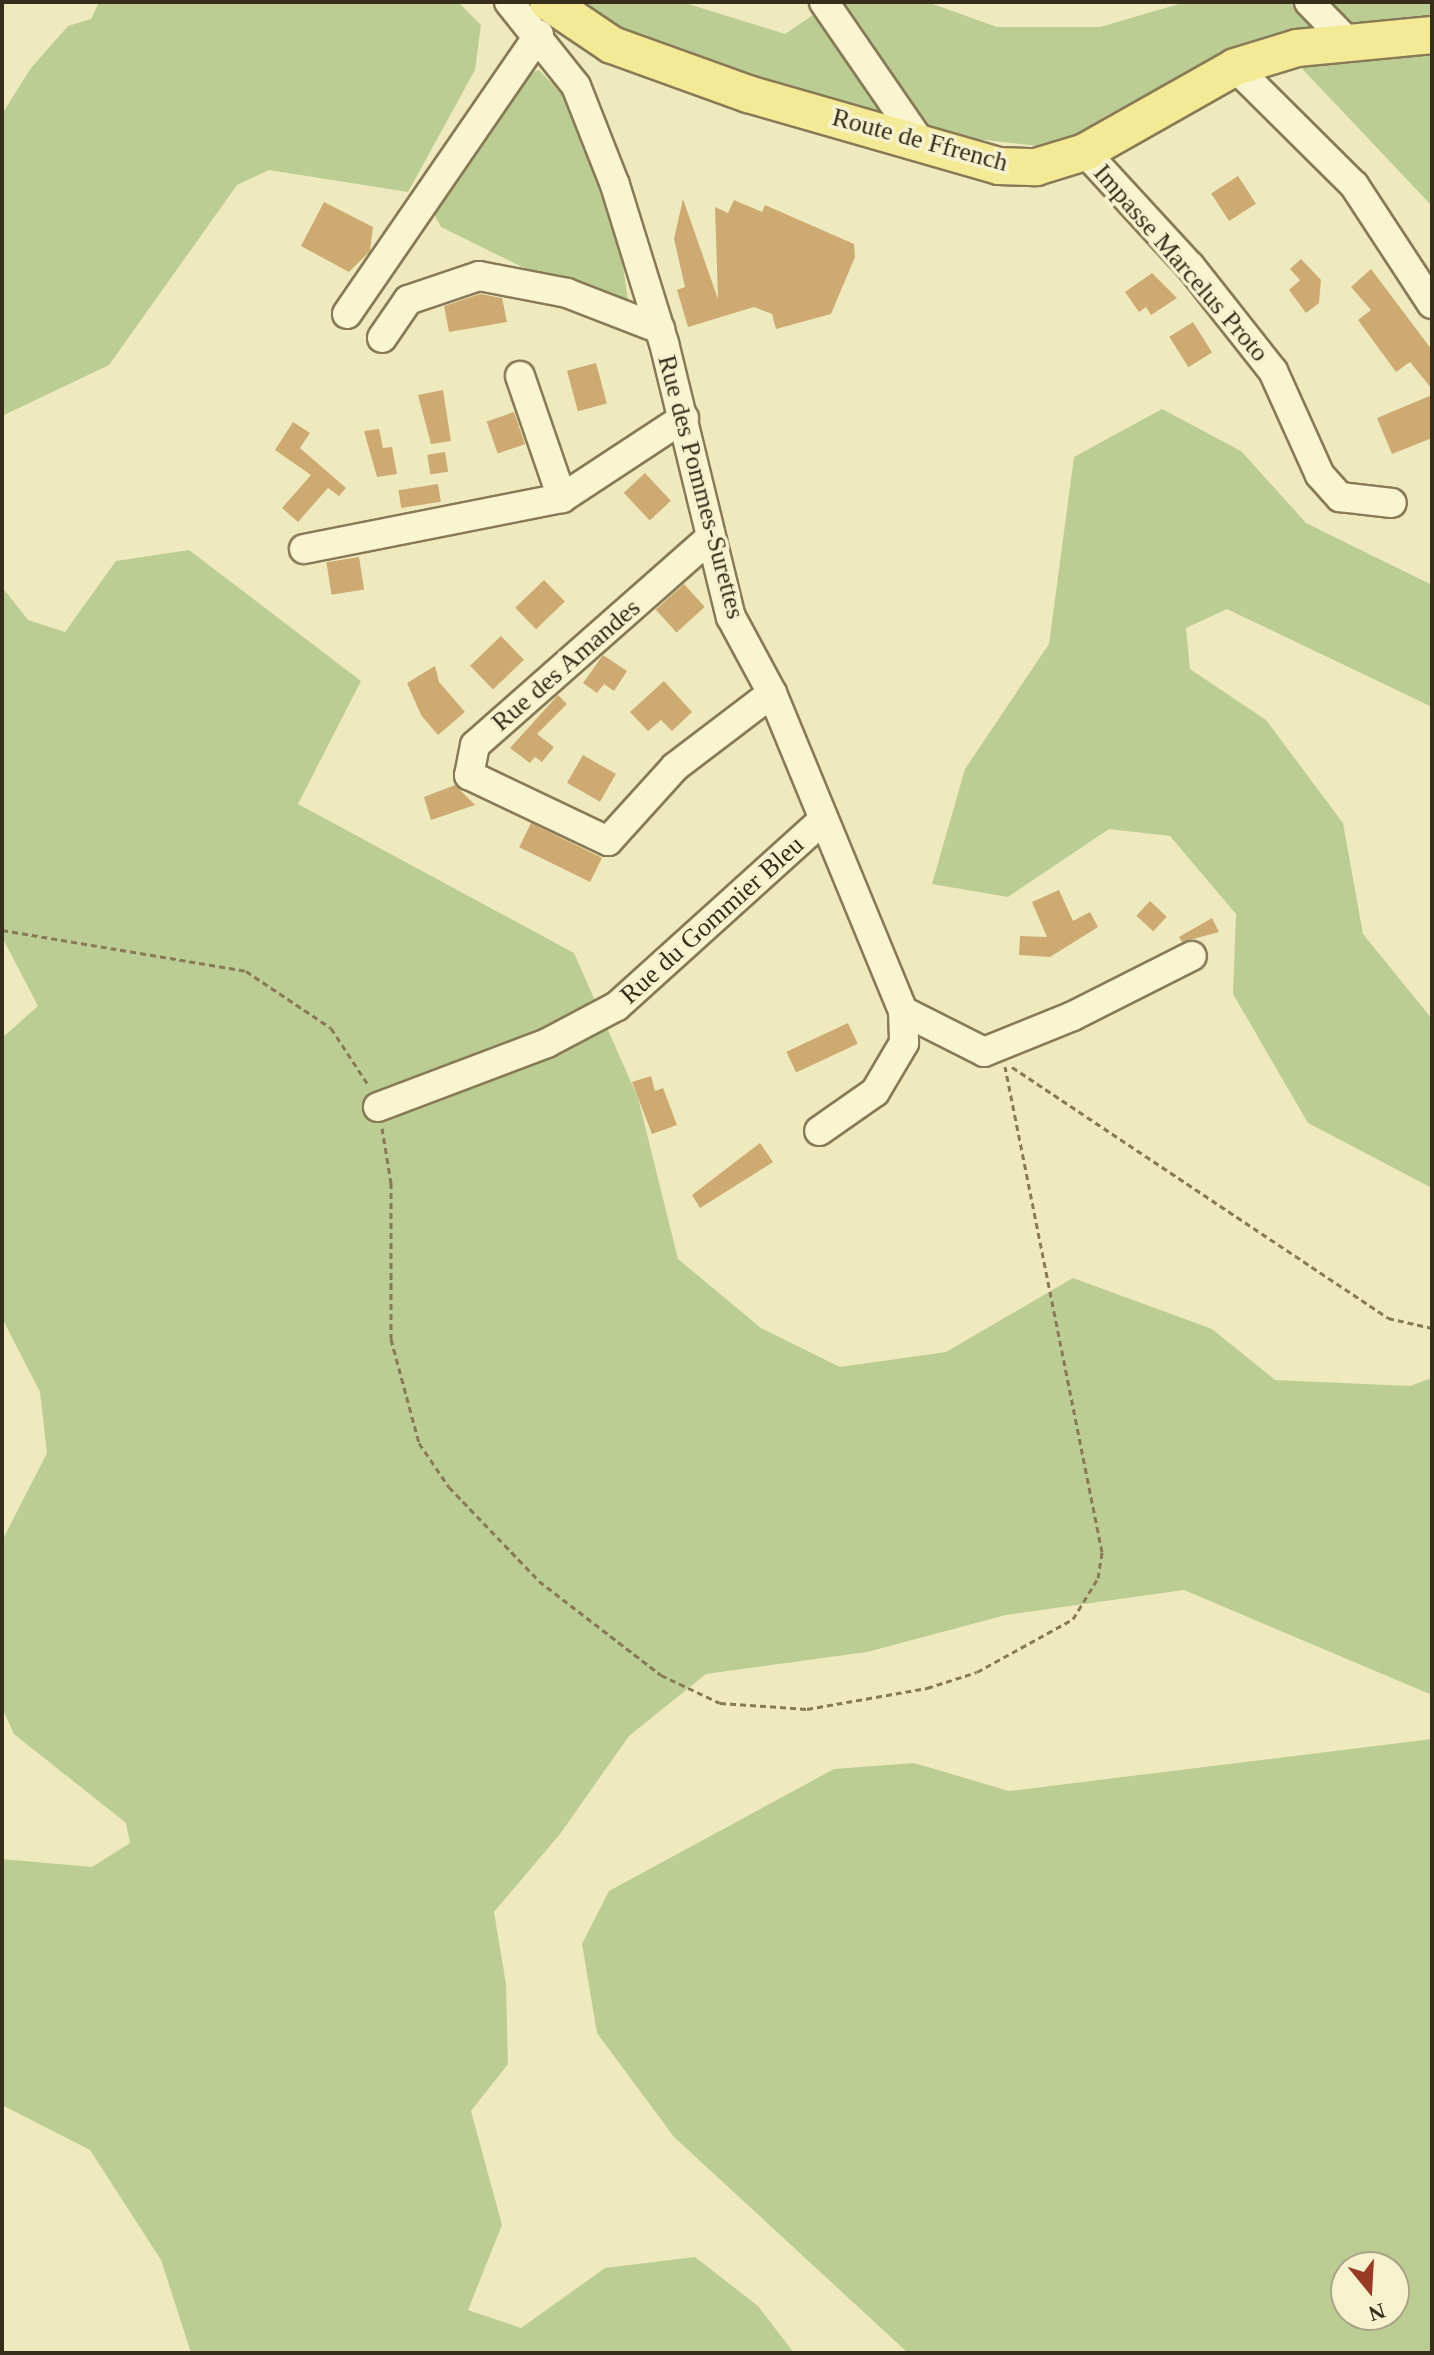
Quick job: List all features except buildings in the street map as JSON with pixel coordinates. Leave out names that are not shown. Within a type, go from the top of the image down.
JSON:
[{"type":"main road","name":"Route de Ffrench","points":[[543,19],[748,94],[999,166],[1036,167],[1085,152],[1235,67],[1347,41],[1432,35]]},
{"type":"street","name":"Rue des Pommes-Surettes","points":[[509,2],[543,19],[576,86],[660,329],[731,617],[772,693],[822,821],[891,970],[903,1011],[904,1043],[875,1092],[819,1131]]},
{"type":"street","points":[[824,2],[921,143]]},
{"type":"street","points":[[1309,2],[1347,41]]},
{"type":"street","points":[[347,314],[543,19]]},
{"type":"street","points":[[1235,67],[1354,185],[1432,304]]},
{"type":"street","name":"Impasse Marcelus Proto","points":[[1085,152],[1190,266],[1273,371],[1320,475],[1340,497],[1392,503]]},
{"type":"street","points":[[382,338],[408,300],[444,283],[479,276],[567,293],[660,329]]},
{"type":"street","points":[[520,376],[562,498]]},
{"type":"street","points":[[304,549],[562,498],[684,418]]},
{"type":"street","name":"Rue des Amandes","points":[[710,538],[475,745],[469,775],[608,841],[675,767],[772,693]]},
{"type":"street","name":"Rue du Gommier Bleu","points":[[378,1107],[547,1043],[617,1006],[822,821]]},
{"type":"street","points":[[903,1011],[994,1057],[1192,956]]},
{"type":"path","points":[[2,930],[246,971],[331,1028],[362,1071],[378,1107],[391,1183],[391,1339],[419,1443],[449,1487],[539,1581],[661,1675],[720,1703],[807,1709],[927,1688],[977,1672],[1073,1619],[1098,1578],[1102,1552],[994,1057]]},
{"type":"path","points":[[994,1057],[1388,1318],[1432,1328]]},
{"type":"green space","points":[[99,2],[458,2],[481,25],[475,70],[408,192],[269,170],[237,185],[109,365],[2,416],[2,114],[31,68],[68,26],[91,19]]},
{"type":"green space","points":[[576,2],[682,2],[785,34],[832,2],[927,2],[997,27],[1100,27],[1186,2],[1432,2],[1432,206],[1275,40],[1134,114],[1047,147],[958,137],[746,82],[609,26]]},
{"type":"green space","points":[[539,70],[562,94],[588,148],[620,248],[628,299],[616,308],[607,309],[441,227],[434,214],[441,191],[527,74]]},
{"type":"green space","points":[[1162,409],[1241,451],[1306,523],[1432,585],[1432,707],[1227,609],[1186,628],[1190,669],[1266,720],[1343,823],[1363,934],[1432,1019],[1432,1188],[1308,1123],[1233,994],[1236,914],[1170,836],[1109,829],[1008,897],[932,884],[965,769],[1049,644],[1074,457]]},
{"type":"green space","points":[[189,550],[361,681],[298,804],[574,953],[638,1098],[678,1259],[761,1328],[840,1367],[946,1352],[1073,1278],[1212,1329],[1275,1380],[1410,1386],[1432,1378],[1432,1695],[1184,1590],[1006,1615],[867,1652],[706,1674],[629,1736],[560,1834],[494,1912],[506,1984],[508,2064],[471,2111],[502,2225],[468,2310],[521,2328],[605,2268],[695,2257],[758,2306],[794,2353],[191,2353],[161,2260],[90,2150],[2,2105],[2,1859],[92,1867],[130,1843],[126,1823],[14,1734],[2,1708],[2,1541],[47,1453],[40,1392],[2,1318],[2,1038],[38,1006],[2,937],[2,587],[28,620],[65,632],[116,561]]},
{"type":"green space","points":[[1432,1739],[1432,2353],[908,2353],[674,2137],[597,2033],[582,1944],[609,1891],[834,1769],[914,1763],[1009,1791]]}]
